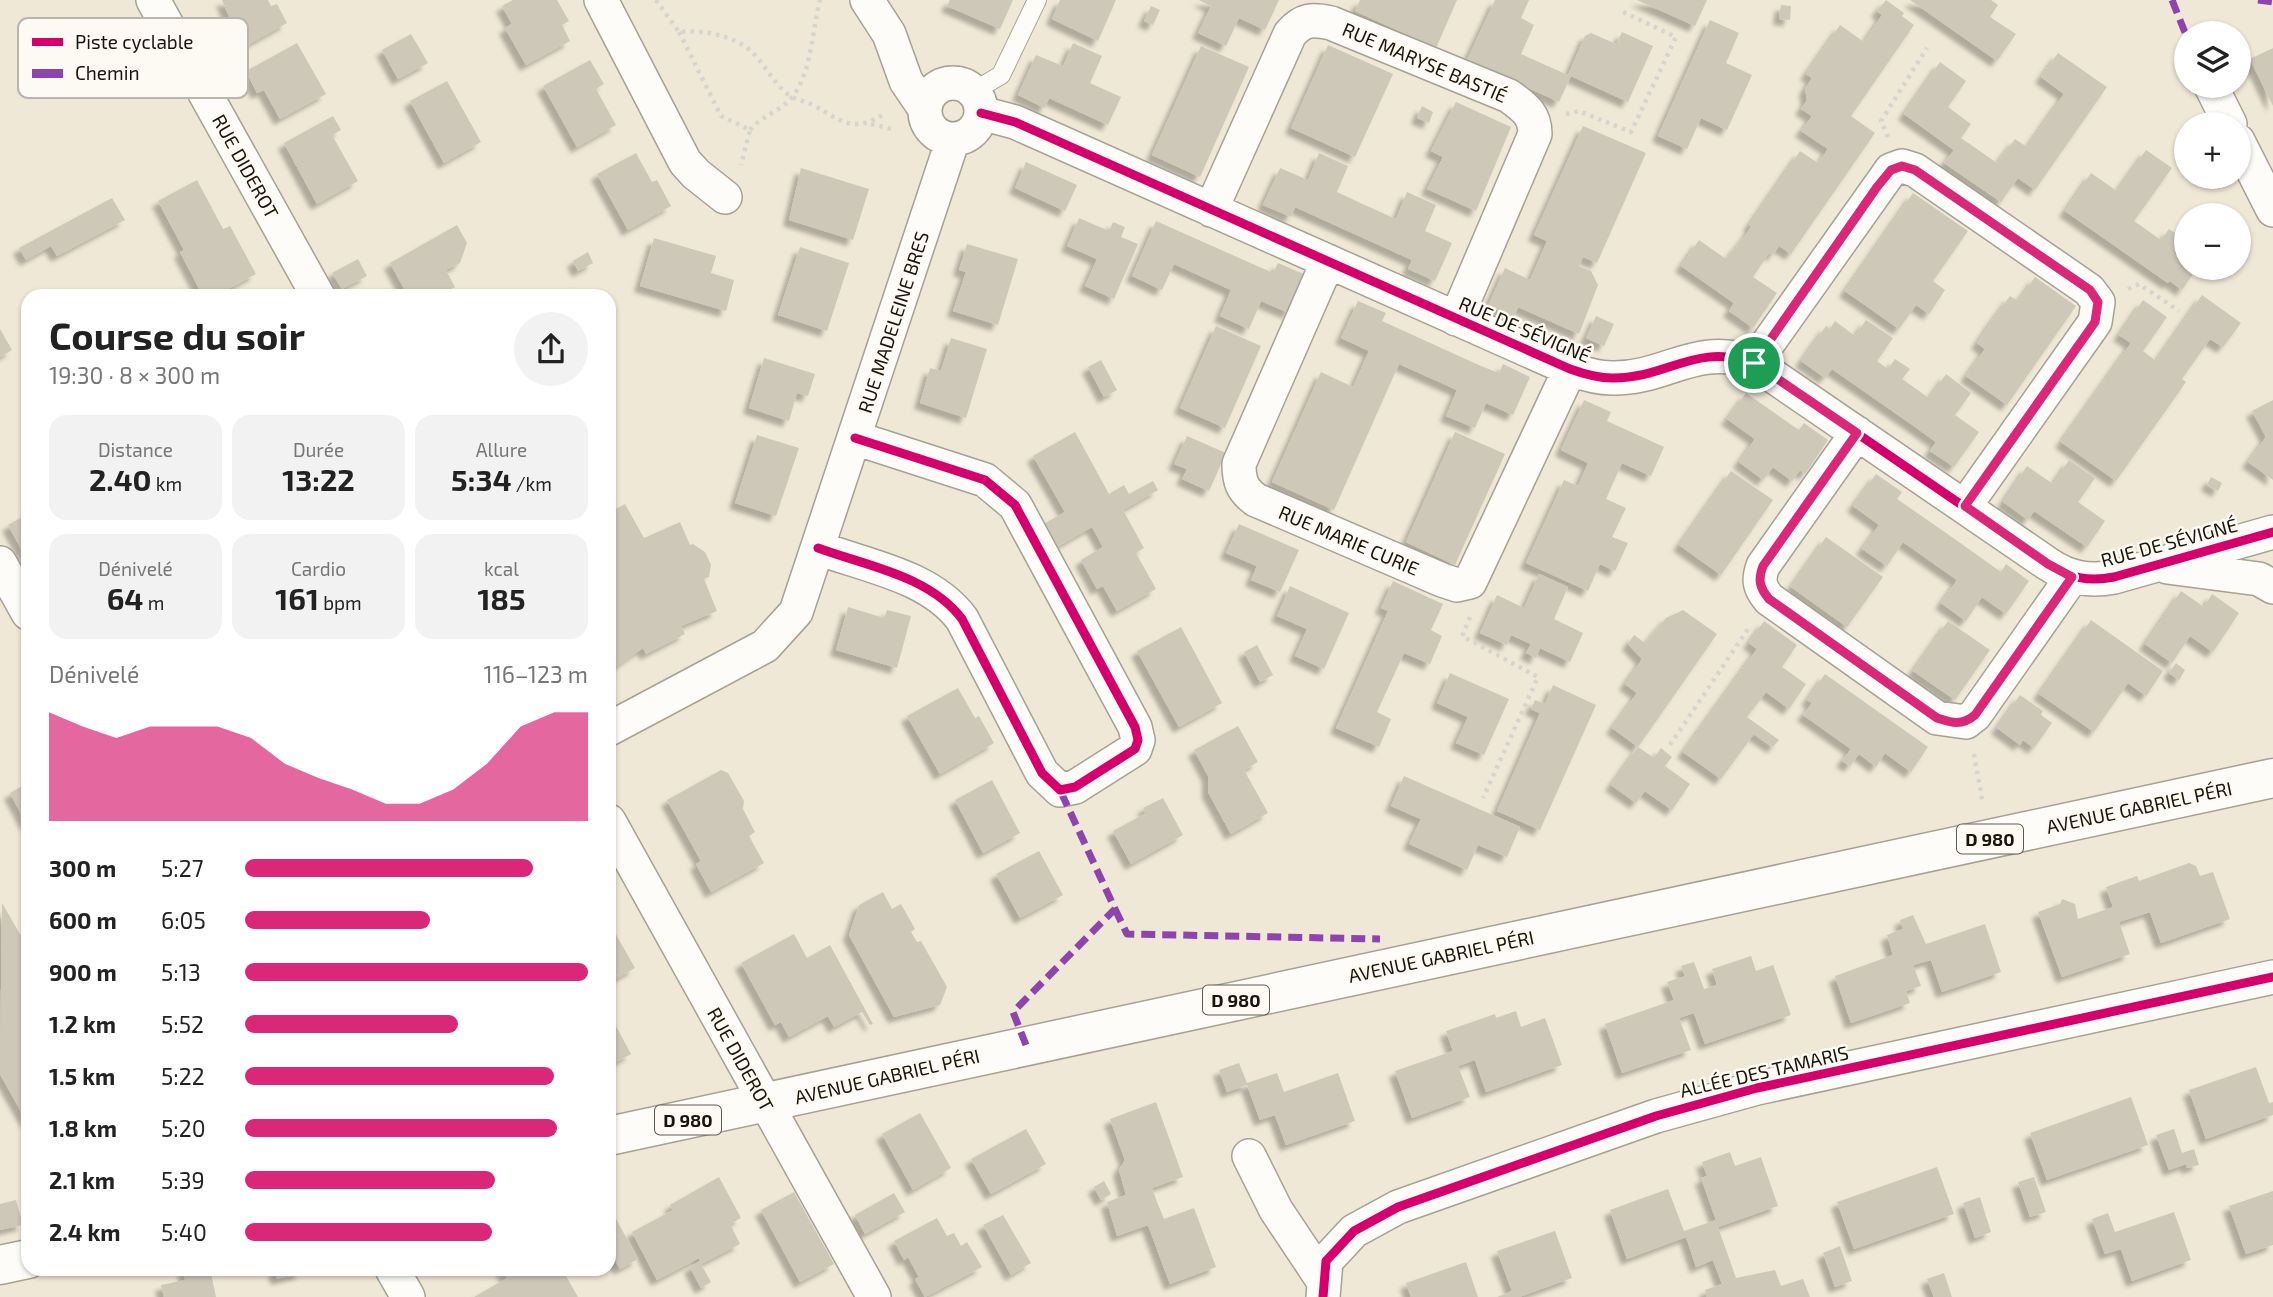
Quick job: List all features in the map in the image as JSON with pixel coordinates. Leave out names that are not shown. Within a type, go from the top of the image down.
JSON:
[{"type":"main road","name":"AVENUE GABRIEL PÉRI","points":[[616,1135],[1992,838],[2266,775]]},
{"type":"main road","points":[[0,1265],[21,1260]]},
{"type":"street","name":"RUE DIDEROT","points":[[153,0],[163,18]]},
{"type":"street","points":[[601,0],[685,162],[722,195]]},
{"type":"street","points":[[867,0],[888,34],[906,81],[920,101],[932,130],[953,139],[961,138],[975,128],[977,102],[960,83],[943,84],[920,101]]},
{"type":"street","name":"RUE MARYSE BASTIÉ","points":[[1212,210],[1290,34],[1300,23],[1314,19],[1331,23],[1509,96],[1527,109],[1535,122]]},
{"type":"street","name":"RUE DIDEROT","points":[[208,98],[314,289]]},
{"type":"street","name":"RUE DE SÉVIGNÉ","points":[[977,102],[1015,122],[1570,369],[1614,378],[1712,354],[1736,356],[1754,363],[2048,564],[2072,577],[2096,580],[2273,532]]},
{"type":"street","points":[[1456,319],[1535,134],[1535,122]]},
{"type":"street","name":"RUE MADELEINE BRES","points":[[616,725],[765,646],[796,612],[953,139]]},
{"type":"street","points":[[1754,363],[1891,170],[1902,166],[1915,170],[2090,290],[2098,302],[2095,322],[1965,506]]},
{"type":"street","points":[[2251,167],[2273,210]]},
{"type":"street","name":"RUE MARIE CURIE","points":[[1328,261],[1239,464],[1239,478],[1244,492],[1256,500],[1442,580],[1457,585],[1470,582]]},
{"type":"street","points":[[1470,582],[1570,369]]},
{"type":"street","points":[[1857,433],[1763,566],[1759,577],[1761,589],[1769,599],[1937,718],[1952,723],[1966,722],[1975,715],[2072,577]]},
{"type":"street","points":[[818,548],[930,589],[949,603],[962,619],[1042,773],[1060,790],[1075,787],[1135,749],[1138,740],[1135,727],[1015,505],[1003,492],[985,480],[855,438]]},
{"type":"street","name":"RUE DE SÉVIGNÉ","points":[[2224,545],[2273,560]]},
{"type":"street","points":[[0,563],[21,600]]},
{"type":"street","name":"RUE DE SÉVIGNÉ","points":[[2150,565],[2259,579],[2273,587]]},
{"type":"street","name":"RUE DIDEROT","points":[[616,834],[874,1297]]},
{"type":"street","name":"ALLÉE DES TAMARIS","points":[[1323,1288],[1326,1261],[1345,1239],[1354,1231],[1398,1207],[1656,1116],[1757,1088],[2273,977]]},
{"type":"street","name":"ALLÉE DES TAMARIS","points":[[1249,1156],[1276,1210],[1323,1288]]},
{"type":"street","points":[[396,1276],[408,1297]]},
{"type":"lane","points":[[977,102],[1001,75],[1037,0]]},
{"type":"path","points":[[656,0],[679,32],[691,61],[721,116],[750,131]]},
{"type":"path","points":[[722,195],[741,165],[750,131],[760,118],[792,98],[801,81],[818,1]]},
{"type":"path","points":[[1535,122],[1579,111],[1631,132],[1676,37],[1619,10]]},
{"type":"path","points":[[679,32],[702,30],[744,46],[792,98],[812,104],[837,121],[870,123],[920,101]]},
{"type":"path","points":[[1902,166],[1881,121],[1927,48]]},
{"type":"path","points":[[2098,302],[2139,284],[2179,311]]},
{"type":"path","points":[[1470,582],[1474,607],[1462,636],[1538,677],[1483,798]]},
{"type":"path","points":[[1670,745],[1769,599]]},
{"type":"path","points":[[1966,722],[1992,838]]},
{"type":"building","points":[[222,0],[268,0],[271,6],[277,4],[287,23],[248,45],[248,18],[230,18]]},
{"type":"building","points":[[513,0],[557,0],[569,21],[562,25],[570,41],[526,65],[505,28],[512,24],[502,6]]},
{"type":"building","points":[[950,0],[1013,0],[1000,29],[947,6]]},
{"type":"building","points":[[1060,0],[1116,0],[1098,41],[1052,19]]},
{"type":"building","points":[[1199,0],[1279,0],[1265,30],[1239,18],[1226,46],[1198,33],[1211,6]]},
{"type":"building","points":[[1360,0],[1457,0],[1436,48],[1355,11]]},
{"type":"building","points":[[1495,0],[1529,0],[1521,18],[1534,25],[1521,54],[1568,75],[1585,36],[1591,33],[1616,44],[1622,32],[1653,46],[1628,102],[1571,76],[1559,102],[1467,60]]},
{"type":"building","points":[[1637,0],[1707,0],[1695,26]]},
{"type":"building","points":[[1886,0],[1904,13],[1902,16],[1914,25],[1851,116],[1875,133],[1791,254],[1779,246],[1773,255],[1769,253],[1753,277],[1777,293],[1753,328],[1729,311],[1734,303],[1681,266],[1699,240],[1726,259],[1745,236],[1751,227],[1749,225],[1800,151],[1818,163],[1828,149],[1801,131],[1812,116],[1801,109],[1807,100],[1805,89],[1812,78],[1806,74],[1840,25],[1864,42],[1882,15],[1877,11]]},
{"type":"building","points":[[1910,0],[1991,0],[1998,5],[1990,17],[2016,34],[1997,61]]},
{"type":"building","points":[[1781,5],[1791,6],[1790,20],[1779,19]]},
{"type":"building","points":[[1151,6],[1160,10],[1153,25],[1144,21]]},
{"type":"building","points":[[1710,20],[1739,33],[1726,63],[1752,75],[1727,130],[1701,118],[1687,149],[1658,136]]},
{"type":"building","points":[[411,34],[428,63],[398,79],[382,50]]},
{"type":"building","points":[[297,43],[326,94],[280,119],[264,90],[257,93],[248,70]]},
{"type":"building","points":[[1073,43],[1102,56],[1090,83],[1121,97],[1108,125],[1049,98],[1045,108],[1018,95],[1036,55],[1063,66]]},
{"type":"building","points":[[1328,45],[1393,74],[1355,157],[1291,128]]},
{"type":"building","points":[[1201,46],[1249,67],[1200,177],[1152,155]]},
{"type":"building","points":[[2273,48],[2273,106],[2251,61],[2251,59]]},
{"type":"building","points":[[2058,53],[2107,87],[2035,190],[2018,178],[2001,202],[1944,163],[1954,150],[1904,114],[1940,62],[1966,81],[1948,107],[1971,124],[1961,138],[1997,163],[2015,139],[2027,147],[2064,94],[2041,77]]},
{"type":"building","points":[[590,60],[604,84],[596,89],[616,125],[577,147],[543,86]]},
{"type":"building","points":[[447,81],[481,142],[444,163],[410,101]]},
{"type":"building","points":[[1456,102],[1511,127],[1476,211],[1427,189],[1443,157],[1431,151]]},
{"type":"building","points":[[1422,106],[1433,112],[1429,123],[1417,118]]},
{"type":"building","points":[[333,116],[341,130],[332,135],[358,181],[317,204],[284,143]]},
{"type":"building","points":[[1583,126],[1646,153],[1597,263],[1583,257],[1579,266],[1591,271],[1598,285],[1579,334],[1518,307],[1514,317],[1488,306],[1505,268],[1530,280],[1547,241],[1534,235]]},
{"type":"building","points":[[2146,150],[2172,168],[2134,221],[2161,240],[2169,229],[2174,232],[2174,280],[2189,280],[2182,290],[2065,211],[2091,173],[2117,191]]},
{"type":"building","points":[[636,153],[652,182],[657,180],[671,206],[628,230],[597,174]]},
{"type":"building","points":[[1319,153],[1348,166],[1337,192],[1396,219],[1407,192],[1436,205],[1425,231],[1452,243],[1435,281],[1408,269],[1412,260],[1295,207],[1291,217],[1263,205],[1280,168],[1308,180]]},
{"type":"building","points":[[1026,162],[1077,185],[1065,211],[1015,188]]},
{"type":"building","points":[[801,168],[869,189],[853,240],[789,220]]},
{"type":"building","points":[[197,180],[223,229],[230,226],[256,274],[228,289],[199,289],[180,252],[184,250],[158,201]]},
{"type":"building","points":[[1913,193],[1968,231],[1933,281],[1945,290],[1929,314],[1916,305],[1899,329],[1845,291]]},
{"type":"building","points":[[112,198],[125,220],[57,256],[51,246],[26,260],[19,248]]},
{"type":"building","points":[[1079,218],[1109,231],[1113,222],[1125,227],[1121,237],[1138,244],[1114,299],[1085,286],[1097,259],[1067,246]]},
{"type":"building","points":[[1156,221],[1273,273],[1278,263],[1306,275],[1289,313],[1261,301],[1249,329],[1220,316],[1231,290],[1174,264],[1162,290],[1132,276]]},
{"type":"building","points":[[457,225],[467,243],[460,263],[446,270],[455,287],[451,289],[404,289],[390,263]]},
{"type":"building","points":[[654,238],[716,256],[711,273],[734,280],[726,311],[640,286]]},
{"type":"building","points":[[967,244],[1018,259],[998,325],[953,311],[966,272],[959,270]]},
{"type":"building","points":[[800,247],[849,263],[827,331],[778,315]]},
{"type":"building","points":[[588,252],[593,263],[578,271],[573,261]]},
{"type":"building","points":[[358,259],[367,276],[342,289],[332,273]]},
{"type":"building","points":[[2035,277],[2076,306],[2007,405],[1966,376],[1985,349],[1977,343],[1991,322],[2010,296],[2018,301]]},
{"type":"building","points":[[2202,295],[2241,323],[2223,347],[2210,339],[2182,379],[2186,382],[2116,481],[2061,442],[2131,343],[2119,335],[2143,300],[2167,317],[2143,351],[2156,361]]},
{"type":"building","points":[[1358,301],[1386,313],[1382,321],[1481,366],[1499,373],[1503,364],[1530,377],[1513,415],[1486,403],[1475,428],[1446,416],[1457,390],[1399,364],[1334,510],[1272,482],[1321,372],[1353,387],[1369,351],[1341,338]]},
{"type":"building","points":[[1596,316],[1614,324],[1604,346],[1586,338]]},
{"type":"building","points":[[1866,320],[1893,338],[1877,361],[1888,369],[1895,359],[1910,369],[1902,379],[1929,398],[1946,374],[1971,393],[1955,415],[1979,432],[1954,467],[1930,451],[1936,442],[1832,369],[1825,378],[1801,361],[1826,326],[1830,329],[1835,321],[1855,336]]},
{"type":"building","points":[[1216,326],[1261,346],[1225,428],[1180,408]]},
{"type":"building","points":[[0,329],[12,350],[0,357]]},
{"type":"building","points":[[951,338],[987,349],[966,418],[920,403],[930,368],[941,371]]},
{"type":"building","points":[[764,358],[815,374],[808,396],[797,393],[789,421],[749,408]]},
{"type":"building","points":[[1101,360],[1117,390],[1104,397],[1088,367]]},
{"type":"building","points":[[1746,393],[1799,430],[1804,423],[1828,440],[1805,474],[1800,470],[1792,481],[1773,467],[1763,480],[1739,462],[1755,439],[1727,419]]},
{"type":"building","points":[[1584,400],[1611,412],[1607,421],[1664,447],[1651,476],[1622,463],[1606,499],[1626,508],[1612,537],[1628,543],[1615,571],[1600,564],[1588,591],[1526,563],[1564,480],[1578,486],[1588,463],[1561,450]]},
{"type":"building","points":[[2273,400],[2273,480],[2248,462],[2266,437],[2252,411]]},
{"type":"building","points":[[1075,432],[1109,494],[1124,485],[1129,494],[1153,481],[1158,490],[1123,510],[1144,548],[1136,553],[1156,589],[1117,611],[1103,586],[1097,589],[1081,560],[1103,547],[1092,527],[1053,549],[1040,526],[1065,512],[1033,456]]},
{"type":"building","points":[[1455,432],[1505,454],[1455,565],[1406,542]]},
{"type":"building","points":[[757,435],[799,448],[776,516],[735,503]]},
{"type":"building","points":[[1187,436],[1226,453],[1209,491],[1182,479],[1187,469],[1174,464]]},
{"type":"building","points":[[2069,460],[2095,478],[2078,502],[2105,521],[2087,547],[2034,511],[2028,520],[2003,502],[2027,466],[2053,484]]},
{"type":"building","points":[[1731,471],[1773,500],[1721,575],[1679,545]]},
{"type":"building","points":[[1876,474],[1902,492],[1897,499],[2001,572],[2006,564],[2029,581],[2006,614],[1982,597],[1966,621],[1941,603],[1957,580],[1903,542],[1887,566],[1862,549],[1879,525],[1853,506]]},
{"type":"building","points":[[2211,477],[2222,483],[2218,491],[2207,485]]},
{"type":"building","points":[[625,504],[644,538],[680,522],[690,545],[693,544],[705,552],[711,565],[709,577],[704,579],[717,611],[681,626],[685,634],[646,654],[643,648],[616,667],[616,509]]},
{"type":"building","points":[[21,518],[21,548],[8,525]]},
{"type":"building","points":[[1239,524],[1299,550],[1280,592],[1251,580],[1257,566],[1226,553]]},
{"type":"building","points":[[1826,537],[1883,577],[1847,627],[1791,587]]},
{"type":"building","points":[[1539,574],[1568,587],[1554,619],[1583,633],[1570,662],[1540,648],[1536,658],[1526,653],[1531,644],[1511,635],[1507,645],[1480,633],[1497,595],[1524,608]]},
{"type":"building","points":[[1393,581],[1443,604],[1431,630],[1442,636],[1430,664],[1404,653],[1377,712],[1391,719],[1379,747],[1336,728],[1388,611],[1381,608]]},
{"type":"building","points":[[1290,586],[1349,613],[1324,669],[1295,656],[1307,629],[1277,616]]},
{"type":"building","points":[[2181,591],[2204,607],[2212,594],[2239,613],[2213,652],[2190,636],[2172,663],[2145,644]]},
{"type":"building","points":[[848,607],[884,618],[887,610],[911,616],[897,668],[836,650]]},
{"type":"building","points":[[1683,610],[1717,634],[1638,747],[1612,728],[1637,693],[1625,684],[1642,659],[1628,644],[1634,635],[1645,643],[1666,618]]},
{"type":"building","points":[[2091,620],[2163,671],[2146,696],[2128,683],[2094,732],[2039,694]]},
{"type":"building","points":[[1764,621],[1797,645],[1782,667],[1806,684],[1789,709],[1766,692],[1747,717],[1779,740],[1773,747],[1754,734],[1721,779],[1683,752],[1757,649],[1749,643]]},
{"type":"building","points":[[1948,621],[1990,650],[1955,700],[1913,671]]},
{"type":"building","points":[[1181,627],[1222,703],[1179,727],[1137,651]]},
{"type":"building","points":[[1257,645],[1273,675],[1260,682],[1244,652]]},
{"type":"building","points":[[2176,663],[2185,670],[2179,680],[2169,673]]},
{"type":"building","points":[[1450,673],[1509,699],[1484,755],[1456,743],[1468,717],[1437,703]]},
{"type":"building","points":[[1825,674],[1928,747],[1911,772],[1885,753],[1876,767],[1859,754],[1850,766],[1842,761],[1851,749],[1803,715],[1812,703],[1807,700]]},
{"type":"building","points":[[1553,685],[1596,705],[1540,830],[1497,811],[1540,713],[1531,709],[1535,700],[1545,704]]},
{"type":"building","points":[[958,688],[975,718],[979,716],[994,743],[940,774],[907,716]]},
{"type":"building","points":[[2020,695],[2043,711],[2041,715],[2052,723],[2034,748],[2023,740],[2020,745],[1997,728]]},
{"type":"building","points":[[1238,726],[1258,762],[1244,770],[1268,813],[1231,834],[1208,792],[1208,776],[1194,750]]},
{"type":"building","points":[[1638,747],[1654,758],[1661,748],[1672,757],[1665,766],[1690,784],[1672,810],[1645,791],[1636,803],[1611,785]]},
{"type":"building","points":[[721,770],[728,773],[744,801],[743,809],[755,832],[749,836],[764,863],[711,892],[696,864],[701,861],[667,800]]},
{"type":"building","points":[[1404,776],[1520,827],[1507,857],[1478,845],[1467,870],[1409,844],[1421,819],[1391,806]]},
{"type":"building","points":[[992,780],[1020,833],[983,853],[955,800]]},
{"type":"building","points":[[21,787],[21,814],[10,793]]},
{"type":"building","points":[[1163,798],[1183,835],[1131,864],[1113,831],[1146,813],[1143,808]]},
{"type":"building","points":[[1039,851],[1063,895],[1020,918],[996,874]]},
{"type":"building","points":[[2189,863],[2196,866],[2200,876],[2213,872],[2230,919],[2161,943],[2150,912],[2119,922],[2130,954],[2062,977],[2038,912],[2060,904],[2062,899],[2075,904],[2078,919],[2113,907],[2106,887],[2137,876],[2139,881]]},
{"type":"building","points":[[883,892],[892,909],[901,904],[915,929],[911,932],[917,942],[921,941],[947,987],[940,1005],[894,1017],[849,935],[859,905]]},
{"type":"building","points":[[2,903],[21,936],[21,1112],[0,1074]]},
{"type":"building","points":[[1913,915],[1926,944],[1985,924],[2001,972],[1942,992],[1931,960],[1913,965],[1921,986],[1906,991],[1910,1003],[1851,1023],[1835,976],[1893,955],[1887,935],[1903,929],[1900,920]]},
{"type":"building","points":[[616,934],[635,968],[616,979]]},
{"type":"building","points":[[794,934],[807,958],[830,945],[873,1024],[870,1025],[862,1012],[834,1027],[828,1016],[789,1037],[781,1022],[775,1025],[741,963]]},
{"type":"building","points":[[1751,956],[1756,971],[1773,965],[1791,1015],[1705,1044],[1694,1013],[1679,1018],[1691,1050],[1622,1073],[1605,1024],[1674,1000],[1667,982],[1685,976],[1681,966],[1694,962],[1704,989],[1717,985],[1712,969]]},
{"type":"building","points":[[1516,1011],[1521,1027],[1545,1018],[1562,1065],[1486,1092],[1475,1060],[1458,1066],[1470,1097],[1412,1118],[1395,1071],[1453,1051],[1446,1031],[1495,1014],[1496,1018]]},
{"type":"building","points":[[616,1026],[631,1054],[616,1062]]},
{"type":"building","points":[[1239,1063],[1247,1083],[1277,1073],[1284,1092],[1338,1073],[1355,1121],[1286,1145],[1275,1115],[1260,1120],[1247,1085],[1227,1092],[1219,1070]]},
{"type":"building","points":[[2256,1067],[2269,1103],[2273,1102],[2273,1115],[2206,1139],[2189,1090]]},
{"type":"building","points":[[2131,1097],[2148,1145],[2047,1180],[2030,1133]]},
{"type":"building","points":[[1156,1102],[1183,1177],[1152,1188],[1157,1202],[1164,1219],[1194,1208],[1216,1267],[1170,1284],[1148,1225],[1117,1236],[1107,1202],[1126,1195],[1119,1170],[1125,1160],[1110,1119]]},
{"type":"building","points":[[920,1113],[951,1168],[913,1190],[882,1134]]},
{"type":"building","points":[[1026,1129],[1046,1164],[991,1194],[971,1159]]},
{"type":"building","points":[[2174,1129],[2182,1153],[2194,1149],[2199,1165],[2187,1168],[2186,1164],[2169,1170],[2156,1135]]},
{"type":"building","points":[[1730,1152],[1735,1166],[1761,1157],[1778,1206],[1718,1227],[1736,1278],[1775,1270],[1781,1286],[1803,1279],[1810,1297],[1707,1297],[1705,1290],[1722,1284],[1713,1260],[1696,1267],[1686,1237],[1627,1259],[1610,1210],[1668,1189],[1684,1231],[1716,1220],[1701,1178],[1707,1176],[1702,1162]]},
{"type":"building","points":[[1937,1167],[1954,1214],[1854,1249],[1837,1202]]},
{"type":"building","points":[[719,1177],[741,1218],[730,1224],[740,1244],[701,1264],[711,1282],[701,1288],[690,1267],[700,1261],[699,1258],[657,1280],[632,1232],[673,1210],[670,1205]]},
{"type":"building","points":[[2034,1177],[2046,1212],[2030,1217],[2018,1182]]},
{"type":"building","points":[[1104,1181],[1111,1194],[1101,1200],[1094,1187]]},
{"type":"building","points":[[2273,1191],[2273,1245],[2246,1254],[2229,1206]]},
{"type":"building","points":[[794,1192],[834,1264],[800,1282],[761,1210]]},
{"type":"building","points":[[894,1193],[905,1212],[865,1234],[855,1215]]},
{"type":"building","points":[[1980,1197],[1991,1232],[1975,1238],[1963,1203]]},
{"type":"building","points":[[16,1200],[21,1225],[0,1230],[0,1204]]},
{"type":"building","points":[[2174,1212],[2191,1260],[2132,1281],[2121,1249],[2105,1254],[2092,1219],[2108,1213],[2115,1232]]},
{"type":"building","points":[[1003,1215],[1031,1263],[1011,1275],[983,1225]]},
{"type":"building","points":[[937,1218],[947,1236],[954,1233],[961,1246],[967,1242],[982,1267],[925,1297],[915,1279],[919,1277],[908,1257],[904,1260],[894,1241]]},
{"type":"building","points":[[616,1219],[638,1259],[620,1269],[616,1261]]},
{"type":"building","points":[[1555,1231],[1572,1278],[1519,1297],[1497,1297],[1512,1291],[1497,1251]]},
{"type":"building","points":[[1840,1246],[1852,1281],[1835,1287],[1823,1253]]},
{"type":"building","points":[[1466,1262],[1478,1297],[1411,1297],[1406,1283]]},
{"type":"building","points":[[1944,1273],[1952,1297],[1934,1297],[1927,1279]]},
{"type":"building","points":[[185,1276],[212,1276],[216,1297],[164,1297],[161,1285],[185,1280]]},
{"type":"building","points":[[506,1276],[566,1276],[578,1297],[474,1297],[507,1278]]},
{"type":"marked path","points":[[2172,0],[2180,21]]},
{"type":"marked path","points":[[2258,0],[2273,2]]},
{"type":"marked path","points":[[1026,1045],[1013,1012],[1115,909],[1060,790]]},
{"type":"marked path","points":[[1115,909],[1127,934],[1380,939]]},
{"type":"cycle path","points":[[981,113],[1015,122],[1580,373],[1606,378],[1631,377],[1715,357],[1754,363],[2048,564],[2072,576],[2088,579],[2114,577],[2273,532]]},
{"type":"cycle path","points":[[818,548],[915,582],[949,604],[962,619],[1042,773],[1060,790],[1075,787],[1135,749],[1138,740],[1135,727],[1015,505],[985,480],[855,438]]},
{"type":"cycle path","points":[[1323,1297],[1326,1261],[1354,1231],[1398,1207],[1656,1116],[1757,1088],[2273,977]]},
{"type":"route","points":[[1902,166],[1915,170],[2090,290],[2098,302],[2095,322],[1965,506],[2060,572],[2072,577],[1975,715],[1966,722],[1952,723],[1937,718],[1769,599],[1761,589],[1759,577],[1763,566],[1857,433],[1754,363],[1877,187],[1891,170],[1902,166]]}]
